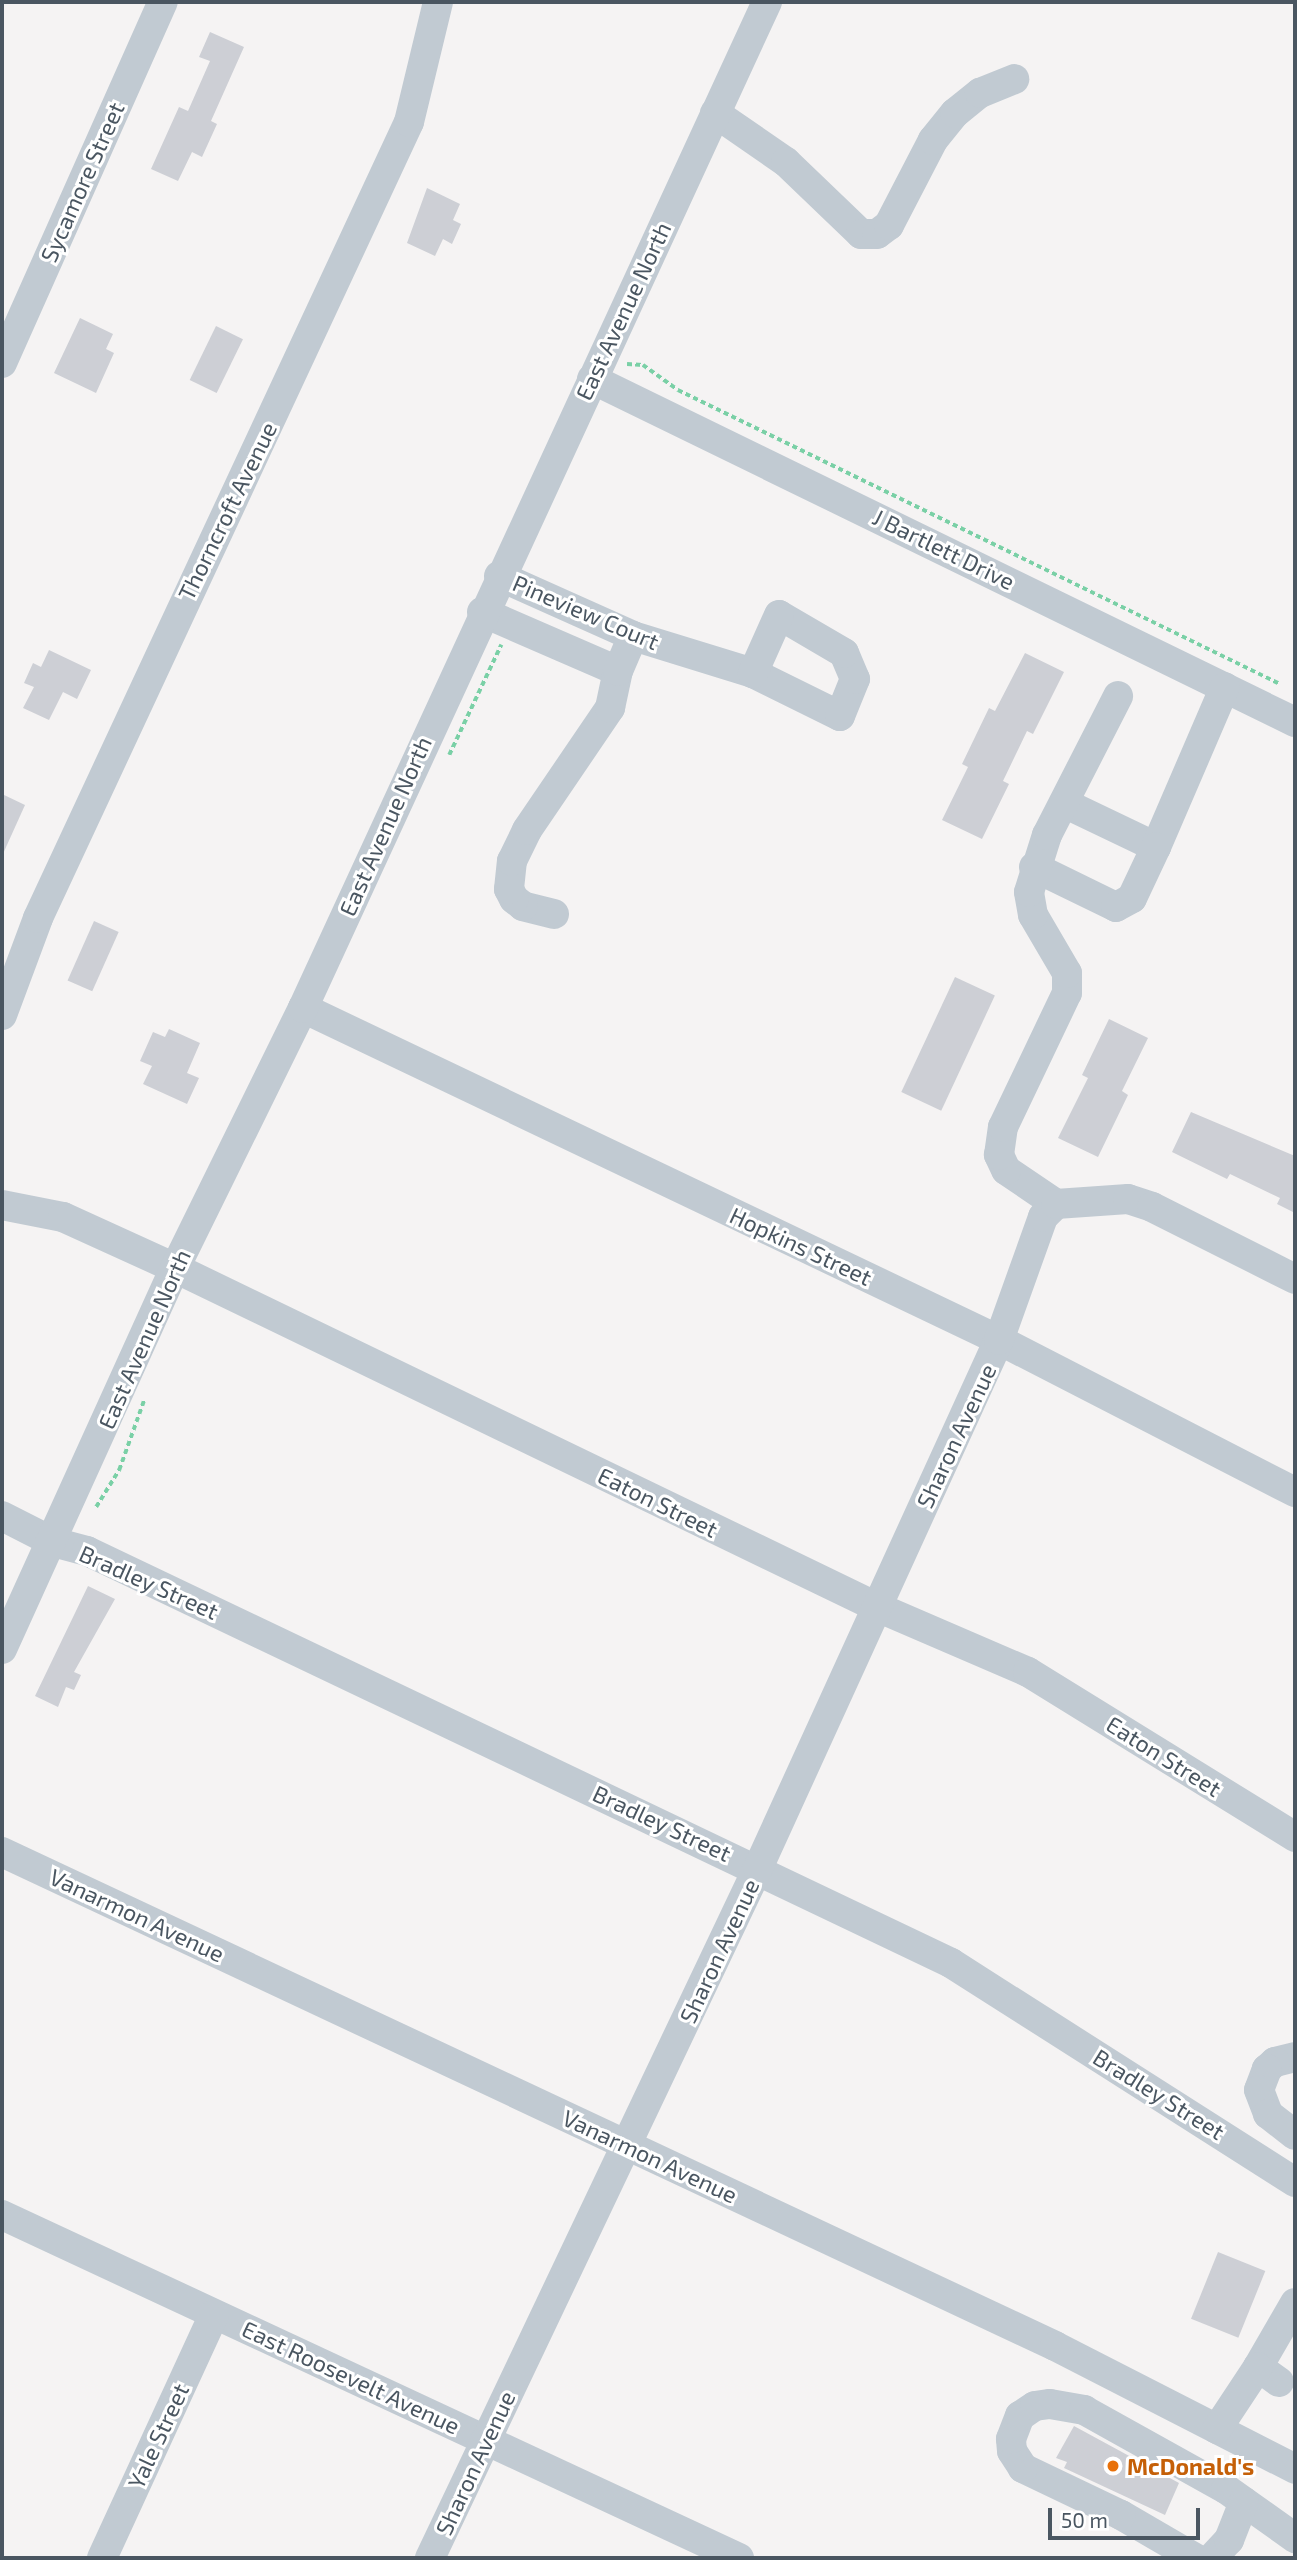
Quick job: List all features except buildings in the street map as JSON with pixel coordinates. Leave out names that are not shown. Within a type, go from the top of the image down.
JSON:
[{"type":"street","name":"Sycamore Street","points":[[2,363],[163,2]]},
{"type":"street","name":"Thorncroft Avenue","points":[[2,1015],[44,906],[409,122],[438,2]]},
{"type":"street","name":"East Avenue North","points":[[2,1650],[175,1268],[303,1008],[482,612],[767,2]]},
{"type":"street","points":[[715,113],[786,162],[861,234],[877,234],[889,225],[933,140],[955,113],[980,93],[1014,79]]},
{"type":"street","name":"J Bartlett Drive","points":[[592,379],[1295,722]]},
{"type":"street","name":"Pineview Court","points":[[499,576],[634,636],[753,673]]},
{"type":"street","points":[[482,612],[618,671]]},
{"type":"street","points":[[554,914],[523,906],[514,899],[508,876],[527,830],[610,708],[618,671],[634,636]]},
{"type":"street","points":[[1034,867],[1116,907],[1132,898],[1157,847],[1225,687]]},
{"type":"street","points":[[1118,696],[1034,867],[1029,892],[1033,915],[1060,957],[1067,993],[1003,1127],[999,1155],[1006,1170],[1056,1204],[1128,1199],[1152,1206],[1295,1279]]},
{"type":"street","points":[[1064,803],[1157,847]]},
{"type":"street","name":"Hopkins Street","points":[[303,1008],[999,1340],[1295,1492]]},
{"type":"street","name":"Sharon Avenue","points":[[430,2558],[758,1868],[999,1340],[1043,1217],[1056,1204]]},
{"type":"street","name":"Eaton Street","points":[[2,1205],[63,1217],[175,1268],[877,1607],[1028,1672],[1295,1838]]},
{"type":"street","name":"Bradley Street","points":[[2,1516],[53,1542],[87,1551],[758,1868],[951,1964],[1295,2182]]},
{"type":"street","name":"Vanarmon Avenue","points":[[2,1852],[1055,2346],[1294,2465]]},
{"type":"street","points":[[1265,2162],[1292,2129],[1268,2113],[1259,2090],[1267,2069],[1275,2062],[1295,2057]]},
{"type":"street","name":"East Roosevelt Avenue","points":[[2,2215],[739,2558]]},
{"type":"street","points":[[1217,2429],[1268,2375],[1295,2303]]},
{"type":"street","name":"Yale Street","points":[[102,2558],[215,2315]]},
{"type":"street","points":[[1195,2558],[1121,2515],[1023,2468],[1012,2451],[1011,2439],[1020,2416],[1035,2406],[1050,2404],[1084,2410],[1244,2502],[1295,2538]]},
{"type":"street","points":[[1212,2558],[1229,2540],[1244,2502]]},
{"type":"place","name":"McDonald's","points":[[1113,2466]]}]
